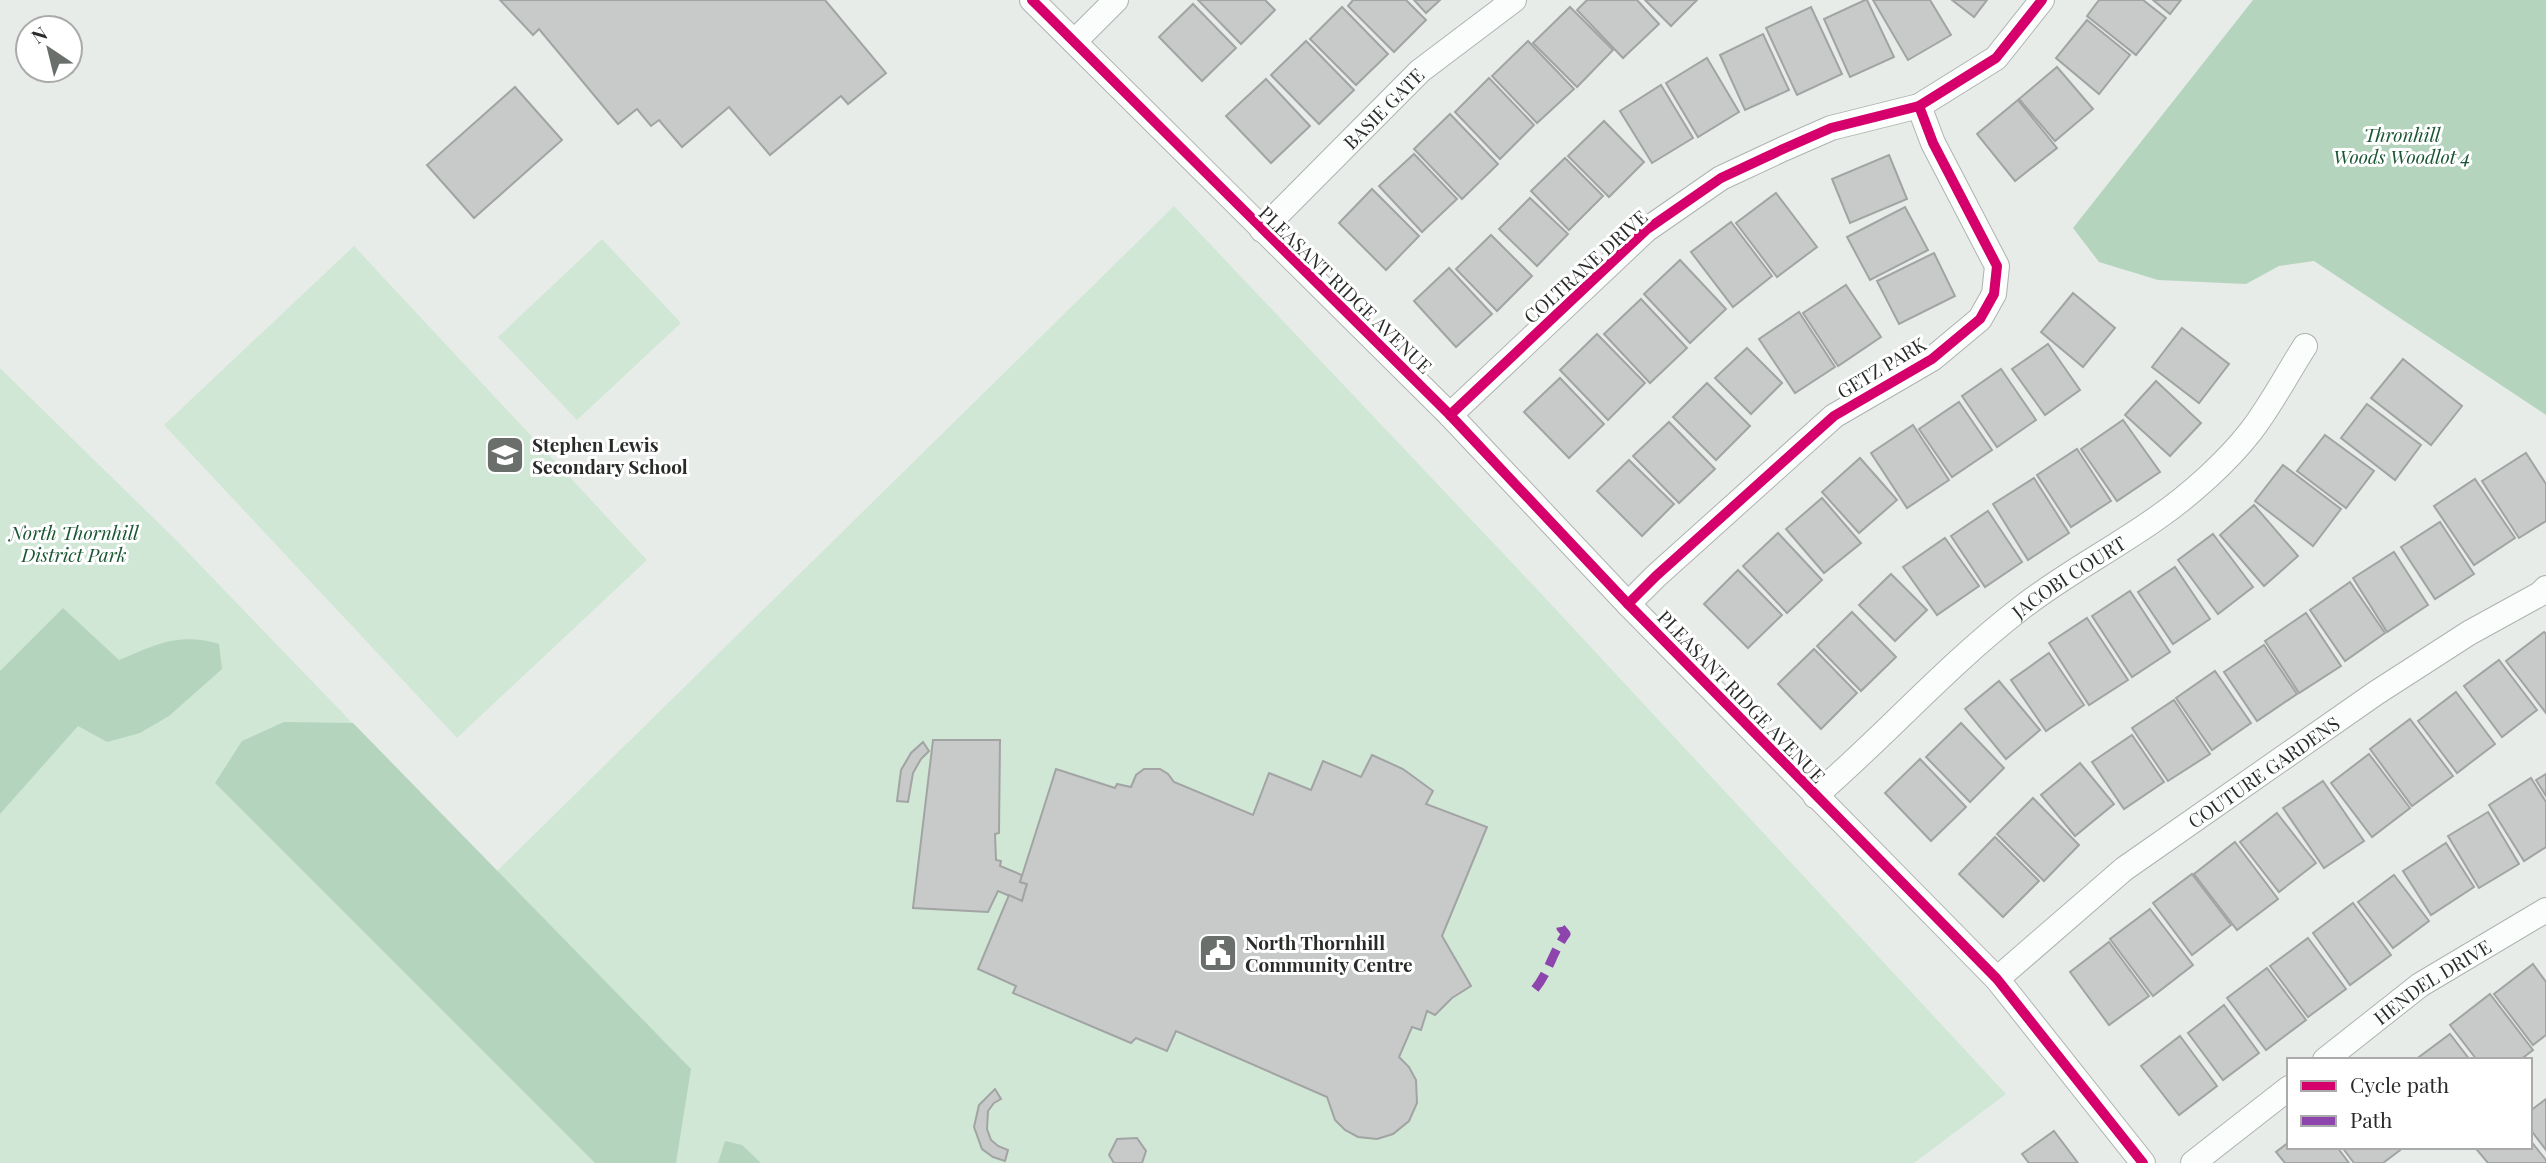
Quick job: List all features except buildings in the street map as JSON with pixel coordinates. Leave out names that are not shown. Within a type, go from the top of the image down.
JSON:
[{"type":"street","name":"PLEASANT RIDGE AVENUE","points":[[1032,0],[1450,415],[1628,604],[1997,979],[2143,1163]]},
{"type":"street","points":[[1075,41],[1116,0]]},
{"type":"street","name":"BASIE GATE","points":[[1262,230],[1420,71],[1514,0]]},
{"type":"street","name":"COLTRANE DRIVE","points":[[1450,415],[1646,230],[1721,178],[1831,128],[1919,106],[1996,58],[2042,0]]},
{"type":"street","name":"GETZ PARK","points":[[1628,604],[1834,416],[1931,359],[1980,319],[1994,294],[1997,265],[1933,142],[1919,106]]},
{"type":"street","name":"JACOBI COURT","points":[[1815,796],[1926,690],[2019,610],[2088,561],[2158,518],[2204,480],[2251,431],[2305,345]]},
{"type":"street","name":"COUTURE GARDENS","points":[[1997,979],[2124,869],[2376,693],[2469,633],[2546,588]]},
{"type":"street","name":"HENDEL DRIVE","points":[[2328,1058],[2420,985],[2546,910]]},
{"type":"street","points":[[2193,1163],[2287,1090]]},
{"type":"green space","name":"Thronhill Woods Woodlot 4","points":[[2253,0],[2546,0],[2546,415],[2314,261],[2279,266],[2246,284],[2158,280],[2099,262],[2073,228]]},
{"type":"green space","name":"North Thornhill District Park","points":[[1174,206],[1535,587],[2006,1094],[1914,1163],[0,1163],[0,368],[177,541],[496,872]]},
{"type":"green space","points":[[602,239],[681,323],[577,420],[498,337]]},
{"type":"green space","points":[[354,246],[647,560],[457,738],[164,425]]},
{"type":"green space","points":[[63,608],[119,660],[168,642],[191,639],[219,644],[222,669],[169,716],[140,733],[107,742],[78,726],[0,814],[0,671]]},
{"type":"green space","points":[[284,722],[353,723],[691,1069],[676,1163],[595,1163],[215,783],[242,741]]},
{"type":"green space","points":[[725,1141],[742,1145],[761,1163],[718,1163]]},
{"type":"marked path","points":[[1535,989],[1566,934],[1560,922]]},
{"type":"cycle path","points":[[1032,0],[1450,415],[1628,604],[1997,979],[2143,1163]]},
{"type":"cycle path","points":[[1450,415],[1646,230],[1721,178],[1783,149],[1831,128],[1919,106],[1996,58],[2042,0]]},
{"type":"cycle path","points":[[1628,604],[1834,416],[1932,359],[1980,319],[1994,294],[1997,266],[1933,143],[1919,106]]},
{"type":"place","name":"Stephen Lewis Secondary School","points":[[505,455]]},
{"type":"place","name":"North Thornhill Community Centre","points":[[1218,953]]}]
